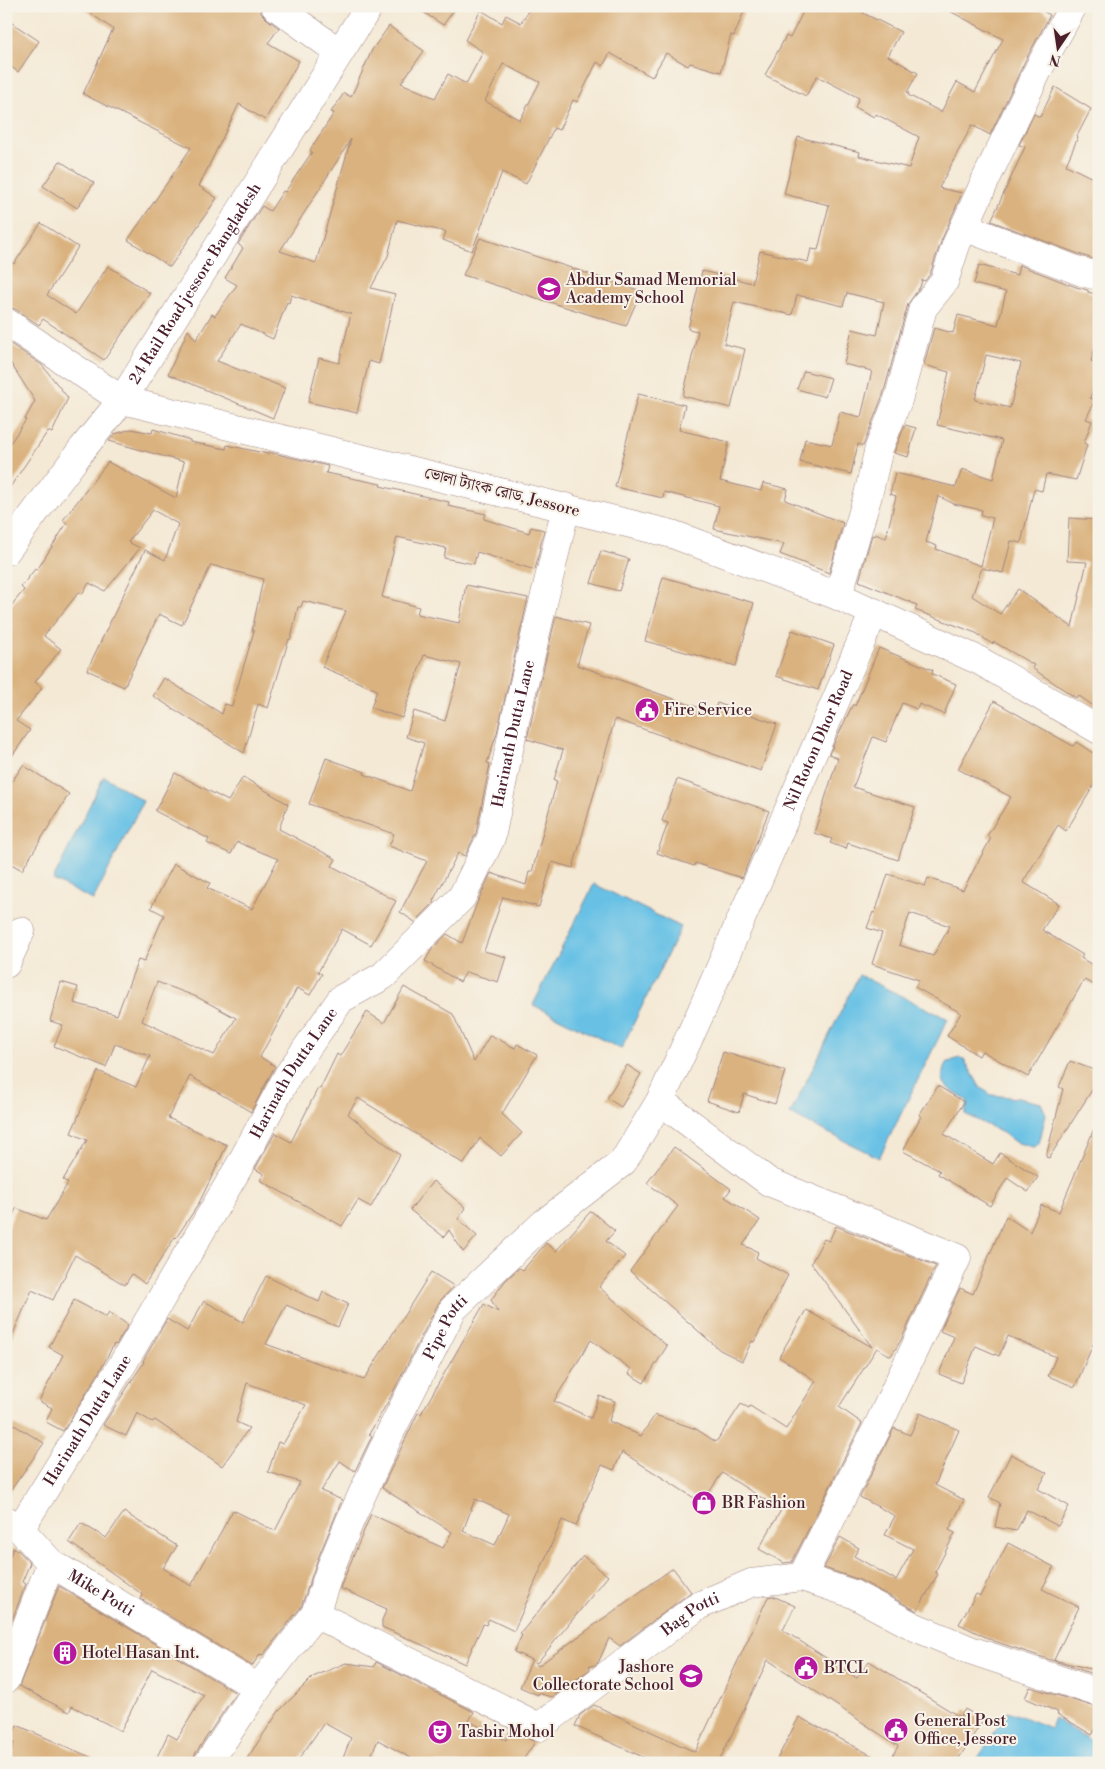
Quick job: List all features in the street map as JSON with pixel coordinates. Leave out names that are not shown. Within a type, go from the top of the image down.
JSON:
[{"type":"street","points":[[275,6],[339,52]]},
{"type":"street","name":"24 Rail Road jessore Bangladesh","points":[[6,551],[83,448],[122,400],[369,6]]},
{"type":"street","points":[[838,596],[868,495],[878,448],[898,400],[923,308],[944,282],[964,227],[1039,68],[1072,6]]},
{"type":"street","points":[[964,227],[1082,272],[1099,276]]},
{"type":"street","points":[[6,322],[122,400]]},
{"type":"street","name":"ভোলা ট্যাংক রোড, Jessore","points":[[122,400],[672,534],[838,596],[874,612]]},
{"type":"street","name":"Harinath Dutta Lane","points":[[13,1524],[89,1420],[240,1165],[288,1075],[341,998],[383,976],[462,897],[491,838],[515,721],[566,508]]},
{"type":"street","points":[[874,612],[980,662],[1099,730]]},
{"type":"street","name":"Nil Roton Dhor Road","points":[[660,1101],[701,1012],[874,612]]},
{"type":"street","points":[[6,964],[21,931]]},
{"type":"street","points":[[660,1101],[769,1182],[957,1258],[879,1424],[802,1577]]},
{"type":"street","name":"Pipe Potti","points":[[208,1763],[258,1688],[315,1614],[331,1567],[354,1512],[391,1431],[453,1309],[544,1223],[623,1162],[660,1101]]},
{"type":"street","points":[[13,1524],[51,1563]]},
{"type":"street","name":"Mike Potti","points":[[6,1679],[51,1563],[258,1688]]},
{"type":"street","name":"Bag Potti","points":[[315,1614],[539,1726],[698,1606],[751,1583],[802,1577],[853,1594],[915,1626],[970,1650],[1099,1693]]},
{"type":"water","points":[[104,776],[143,801],[93,900],[53,880]]},
{"type":"water","points":[[594,884],[681,927],[621,1049],[533,1005]]},
{"type":"water","points":[[859,975],[948,1019],[879,1158],[790,1114]]},
{"type":"water","points":[[959,1058],[964,1059],[980,1087],[991,1095],[1041,1103],[1046,1114],[1039,1144],[1033,1147],[1015,1142],[1003,1133],[965,1114],[968,1101],[951,1090],[944,1082],[943,1077],[946,1063]]},
{"type":"water","points":[[1008,1711],[1050,1728],[1054,1718],[1096,1744],[1092,1763],[975,1763]]},
{"type":"building","points":[[80,6],[260,6],[261,13],[279,28],[268,43],[299,61],[265,120],[239,104],[199,186],[217,198],[170,267],[128,240],[191,148],[83,94],[113,29]]},
{"type":"building","points":[[414,6],[457,6],[443,25]]},
{"type":"building","points":[[531,6],[746,6],[734,36],[731,35],[721,72],[690,63],[688,66],[666,53],[652,77],[610,53],[603,66],[597,62],[577,102],[573,100],[559,130],[554,128],[526,184],[502,172],[472,251],[443,240],[446,232],[397,220],[388,256],[371,288],[395,294],[379,364],[369,361],[357,413],[308,402],[319,358],[339,363],[351,314],[291,295],[273,339],[241,324],[217,361],[285,388],[273,418],[168,374],[188,330],[196,340],[212,314],[215,316],[237,285],[225,278],[243,248],[238,244],[262,206],[270,211],[283,191],[285,192],[312,152],[310,150],[334,113],[331,112],[344,93],[351,97],[372,50],[389,26],[424,51],[401,83],[435,98],[448,74],[466,84],[483,52],[465,40],[481,10],[502,23],[506,15],[521,23]],"holes":[[[503,64],[540,82],[520,120],[485,101]],[[351,139],[316,263],[280,251]]]},
{"type":"building","points":[[806,6],[866,6],[863,13],[901,32],[888,56],[918,73],[907,92],[909,93],[908,95],[941,112],[957,82],[975,92],[1003,39],[940,6],[1034,6],[1050,15],[1025,61],[990,135],[972,125],[939,188],[962,193],[942,239],[930,274],[925,281],[922,280],[920,287],[908,304],[883,395],[863,446],[858,444],[851,474],[800,462],[805,439],[832,445],[840,412],[861,417],[872,371],[844,364],[852,329],[877,335],[884,302],[847,293],[843,306],[797,295],[792,315],[734,302],[724,344],[745,349],[731,408],[683,396],[698,331],[688,329],[702,271],[752,283],[760,251],[808,262],[811,249],[818,250],[829,205],[784,194],[798,137],[860,152],[859,156],[909,168],[919,137],[876,114],[874,117],[855,107],[859,98],[817,76],[806,96],[765,75],[786,36],[790,38]]},
{"type":"building","points":[[6,19],[39,41],[18,72],[6,63]]},
{"type":"building","points":[[1055,87],[1091,109],[1077,136],[1066,165],[1099,181],[1099,254],[1097,260],[991,221],[1025,147],[1019,145],[1034,114],[1040,117]]},
{"type":"building","points":[[60,161],[94,183],[77,208],[43,186]]},
{"type":"building","points":[[41,223],[78,247],[47,295],[76,314],[108,266],[150,293],[104,360],[43,319],[39,325],[15,309],[6,307],[6,259],[14,264]]},
{"type":"building","points":[[480,238],[641,291],[626,326],[463,275]]},
{"type":"building","points":[[979,265],[1017,275],[1019,265],[1099,295],[1099,335],[1091,361],[1099,364],[1099,375],[1090,398],[1095,400],[1086,419],[1092,421],[1084,443],[1087,445],[1076,480],[1046,474],[1042,491],[1034,489],[1021,543],[1011,541],[1003,573],[982,568],[972,596],[1000,614],[1018,589],[1072,627],[1087,562],[1067,561],[1069,518],[1099,520],[1099,710],[1078,695],[1076,698],[1032,668],[1034,665],[994,642],[992,644],[976,633],[915,610],[917,605],[859,581],[872,535],[875,536],[875,534],[886,538],[896,496],[890,494],[895,473],[956,487],[962,469],[993,479],[1002,440],[937,425],[949,372],[924,365],[934,328],[953,333],[958,315],[998,325],[1006,292],[974,284]],"holes":[[[986,355],[1021,363],[1010,408],[975,400]],[[938,496],[954,504],[982,510],[981,515],[993,518],[981,566],[936,549],[937,546],[926,542]]]},
{"type":"building","points":[[6,341],[42,365],[68,398],[52,433],[48,431],[6,493],[6,449],[26,420],[35,401],[6,356]]},
{"type":"building","points":[[804,371],[831,378],[825,397],[797,389]]},
{"type":"building","points":[[638,394],[685,405],[679,430],[729,442],[720,481],[761,491],[763,483],[788,489],[785,500],[843,523],[829,573],[780,554],[784,544],[714,529],[719,506],[664,492],[663,498],[615,487]]},
{"type":"building","points":[[905,425],[916,428],[908,457],[894,453]]},
{"type":"building","points":[[131,429],[152,433],[153,429],[190,440],[190,442],[226,449],[227,445],[268,454],[268,452],[328,466],[326,473],[381,484],[380,486],[449,502],[448,506],[486,514],[484,519],[529,533],[531,527],[544,530],[535,570],[477,552],[474,564],[444,558],[446,548],[397,537],[382,597],[419,607],[417,614],[459,623],[466,585],[528,598],[497,733],[487,763],[490,764],[476,833],[465,856],[458,853],[433,901],[435,902],[415,922],[400,912],[427,861],[389,846],[394,834],[309,804],[326,758],[410,791],[424,743],[406,737],[414,711],[445,721],[461,664],[424,655],[402,718],[371,708],[377,690],[322,667],[346,611],[303,601],[301,607],[298,607],[291,639],[289,639],[268,708],[258,704],[244,753],[153,696],[164,678],[222,714],[225,704],[232,706],[254,631],[252,631],[263,579],[211,565],[182,625],[159,614],[124,687],[87,670],[145,550],[165,560],[178,524],[153,510],[128,542],[140,548],[105,591],[89,583],[82,594],[79,592],[44,636],[61,649],[35,682],[42,688],[16,721],[30,730],[6,765],[6,612],[24,590],[21,587],[35,569],[37,570],[67,523],[63,520],[108,462],[176,498],[184,462],[109,441],[115,434]]},
{"type":"building","points":[[601,551],[629,559],[619,591],[591,583]]},
{"type":"building","points":[[663,577],[754,603],[736,666],[645,641]]},
{"type":"building","points":[[556,616],[589,625],[577,665],[714,713],[717,703],[777,724],[761,771],[615,719],[573,868],[552,862],[539,907],[503,897],[484,951],[506,957],[498,982],[466,972],[460,982],[425,961],[432,949],[447,934],[462,943],[491,873],[526,885],[529,872],[532,872],[557,781],[554,780],[563,750],[527,739]]},
{"type":"building","points":[[792,630],[834,645],[818,690],[776,676]]},
{"type":"building","points":[[879,648],[933,670],[932,674],[956,684],[944,714],[919,704],[917,709],[902,703],[886,742],[873,737],[853,787],[915,807],[898,860],[848,843],[846,849],[830,843],[832,839],[814,833],[838,758],[829,754],[853,704],[855,706]]},
{"type":"building","points":[[994,701],[1073,746],[1076,742],[1099,757],[1099,777],[1066,831],[1058,825],[1023,882],[1059,904],[1042,930],[1083,955],[1081,958],[1099,969],[1099,987],[1084,980],[1028,1077],[982,1051],[979,1056],[947,1036],[961,1013],[915,987],[919,980],[872,964],[882,933],[867,928],[873,912],[875,913],[888,874],[925,886],[928,878],[963,890],[991,838],[987,836],[1011,797],[958,769]],"holes":[[[910,913],[950,926],[933,956],[899,945]]]},
{"type":"building","points":[[23,765],[69,794],[22,870],[6,861],[6,791]]},
{"type":"building","points":[[175,773],[228,801],[243,777],[288,804],[279,829],[336,859],[332,866],[396,901],[371,945],[342,929],[318,972],[322,974],[310,995],[297,988],[260,1057],[275,1066],[251,1112],[190,1076],[168,1118],[227,1145],[198,1205],[145,1284],[132,1274],[125,1285],[75,1255],[53,1300],[32,1290],[6,1350],[6,1233],[16,1208],[46,1220],[68,1183],[63,1180],[87,1140],[71,1133],[98,1071],[136,1087],[150,1056],[115,1044],[106,1067],[54,1046],[63,1025],[50,1021],[61,982],[78,987],[74,1003],[117,1015],[138,960],[144,962],[164,915],[151,908],[174,864],[210,883],[207,888],[252,909],[278,859],[237,842],[231,854],[207,843],[209,839],[155,811]],"holes":[[[157,982],[197,997],[236,1018],[214,1055],[142,1021]]]},
{"type":"building","points":[[677,779],[769,811],[742,878],[695,863],[694,866],[657,853],[668,823],[662,821]]},
{"type":"building","points":[[404,987],[453,1014],[474,1062],[490,1035],[515,1048],[517,1044],[537,1055],[502,1114],[522,1133],[501,1156],[480,1138],[464,1164],[358,1098],[348,1114],[400,1155],[371,1207],[358,1200],[342,1226],[260,1180],[264,1174],[255,1169],[275,1133],[291,1142],[337,1054],[340,1056],[367,1012],[384,1023]]},
{"type":"building","points":[[723,1052],[785,1071],[775,1104],[744,1094],[739,1112],[707,1101]]},
{"type":"building","points":[[1070,1061],[1099,1072],[1099,1079],[1049,1158],[1046,1157],[1063,1089],[1059,1087]]},
{"type":"building","points":[[627,1065],[641,1074],[621,1107],[607,1098]]},
{"type":"building","points":[[938,1086],[964,1102],[944,1134],[993,1164],[1000,1153],[1038,1177],[1028,1192],[1007,1178],[990,1206],[938,1174],[940,1171],[903,1151],[921,1116],[919,1115]]},
{"type":"building","points":[[1099,1117],[1099,1330],[1075,1387],[1048,1376],[1056,1357],[1008,1336],[999,1356],[976,1346],[961,1383],[939,1374],[954,1337],[940,1331],[960,1288],[973,1294],[1006,1216],[1030,1232],[1041,1205],[1059,1212]]},
{"type":"building","points":[[674,1147],[731,1189],[725,1197],[760,1220],[743,1245],[758,1252],[756,1258],[788,1275],[754,1342],[752,1341],[742,1361],[720,1350],[630,1271],[678,1206],[647,1183]]},
{"type":"building","points":[[433,1181],[466,1208],[458,1219],[477,1236],[463,1252],[449,1230],[444,1237],[410,1210]]},
{"type":"building","points":[[591,1211],[615,1231],[606,1241],[625,1256],[599,1287],[667,1346],[644,1383],[629,1374],[631,1369],[591,1340],[554,1401],[591,1418],[599,1396],[615,1401],[609,1421],[641,1436],[655,1415],[696,1429],[716,1442],[741,1404],[749,1408],[750,1406],[786,1429],[816,1381],[779,1357],[806,1310],[872,1347],[811,1263],[824,1239],[829,1241],[836,1226],[936,1266],[901,1340],[891,1356],[877,1348],[839,1407],[862,1423],[792,1562],[784,1563],[759,1549],[781,1510],[722,1473],[702,1503],[622,1452],[614,1470],[602,1465],[576,1526],[562,1520],[514,1631],[489,1619],[486,1625],[483,1624],[465,1664],[382,1627],[382,1620],[387,1609],[340,1588],[371,1514],[443,1548],[452,1532],[382,1488],[418,1413],[421,1414],[484,1304],[498,1312],[491,1300],[505,1281],[519,1268],[523,1270],[546,1243],[556,1251]],"holes":[[[475,1499],[509,1514],[495,1545],[463,1531]]]},
{"type":"building","points":[[431,1272],[454,1286],[439,1302],[389,1400],[369,1434],[372,1436],[355,1471],[340,1461],[321,1491],[342,1500],[317,1561],[301,1607],[263,1655],[260,1654],[252,1666],[141,1599],[143,1595],[69,1542],[81,1523],[106,1538],[124,1512],[177,1546],[163,1568],[191,1586],[233,1510],[275,1531],[300,1482],[268,1472],[278,1442],[283,1444],[306,1405],[247,1383],[236,1422],[249,1428],[222,1466],[155,1420],[152,1422],[137,1413],[126,1436],[103,1425],[144,1362],[167,1319],[187,1331],[204,1301],[243,1322],[266,1276],[319,1302],[323,1292],[348,1304],[338,1327],[286,1305],[266,1344],[364,1380]]},
{"type":"building","points":[[74,1300],[106,1317],[109,1312],[128,1325],[116,1345],[114,1344],[97,1376],[63,1431],[46,1422],[52,1408],[39,1401],[63,1355],[49,1347]]},
{"type":"building","points":[[920,1413],[959,1430],[935,1485],[964,1500],[949,1530],[955,1533],[935,1572],[938,1574],[917,1611],[860,1580],[824,1568],[840,1537],[859,1548],[854,1556],[896,1580],[913,1549],[885,1535],[895,1516],[860,1497],[894,1428],[910,1435]]},
{"type":"building","points":[[6,1420],[44,1443],[6,1497]]},
{"type":"building","points":[[1011,1454],[1047,1473],[1038,1489],[1069,1506],[1058,1526],[1027,1510],[1016,1531],[995,1527],[1000,1503],[989,1497]]},
{"type":"building","points":[[1008,1543],[1054,1567],[1042,1589],[1079,1607],[1054,1660],[1099,1671],[1099,1676],[994,1641],[959,1624],[976,1594],[980,1596]]},
{"type":"building","points":[[13,1548],[19,1551],[30,1563],[22,1582],[26,1584],[6,1635],[6,1566]]},
{"type":"building","points":[[583,1556],[608,1576],[537,1663],[534,1662],[538,1666],[673,1568],[691,1592],[620,1646],[609,1638],[598,1663],[593,1666],[590,1665],[589,1670],[554,1696],[551,1697],[538,1693],[538,1695],[520,1687],[532,1660],[514,1652],[522,1635],[520,1634]]},
{"type":"building","points":[[59,1586],[236,1693],[195,1754],[192,1763],[167,1763],[157,1757],[168,1734],[177,1739],[204,1695],[152,1669],[121,1731],[72,1706],[69,1712],[19,1686]]},
{"type":"building","points":[[773,1596],[795,1606],[783,1630],[857,1678],[869,1661],[960,1717],[965,1709],[983,1720],[956,1763],[889,1763],[898,1746],[768,1660],[718,1763],[656,1763],[575,1726],[580,1715],[594,1705],[695,1752],[768,1597]]},
{"type":"building","points":[[376,1662],[474,1712],[469,1721],[506,1740],[510,1730],[535,1742],[521,1763],[420,1763],[378,1740],[368,1763],[341,1763],[351,1738],[324,1723],[296,1763],[244,1763],[279,1711],[313,1677],[346,1663],[374,1667]]},
{"type":"building","points":[[1030,1687],[1099,1708],[1099,1723],[1092,1735],[1057,1714],[1058,1712],[1025,1698]]},
{"type":"building","points":[[799,1717],[886,1763],[775,1763]]},
{"type":"building","points":[[17,1725],[104,1763],[6,1763],[14,1743],[10,1742]]},
{"type":"place","name":"Abdur Samad Memorial Academy School","points":[[549,289]]},
{"type":"place","name":"Fire Service","points":[[647,710]]},
{"type":"place","name":"BR Fashion","points":[[704,1503]]},
{"type":"place","name":"Hotel Hasan Int.","points":[[65,1653]]},
{"type":"place","name":"BTCL","points":[[806,1668]]},
{"type":"place","name":"Jashore Collectorate School","points":[[691,1676]]},
{"type":"place","name":"General Post Office, Jessore","points":[[896,1730]]},
{"type":"place","name":"Tasbir Mohol","points":[[440,1732]]}]
